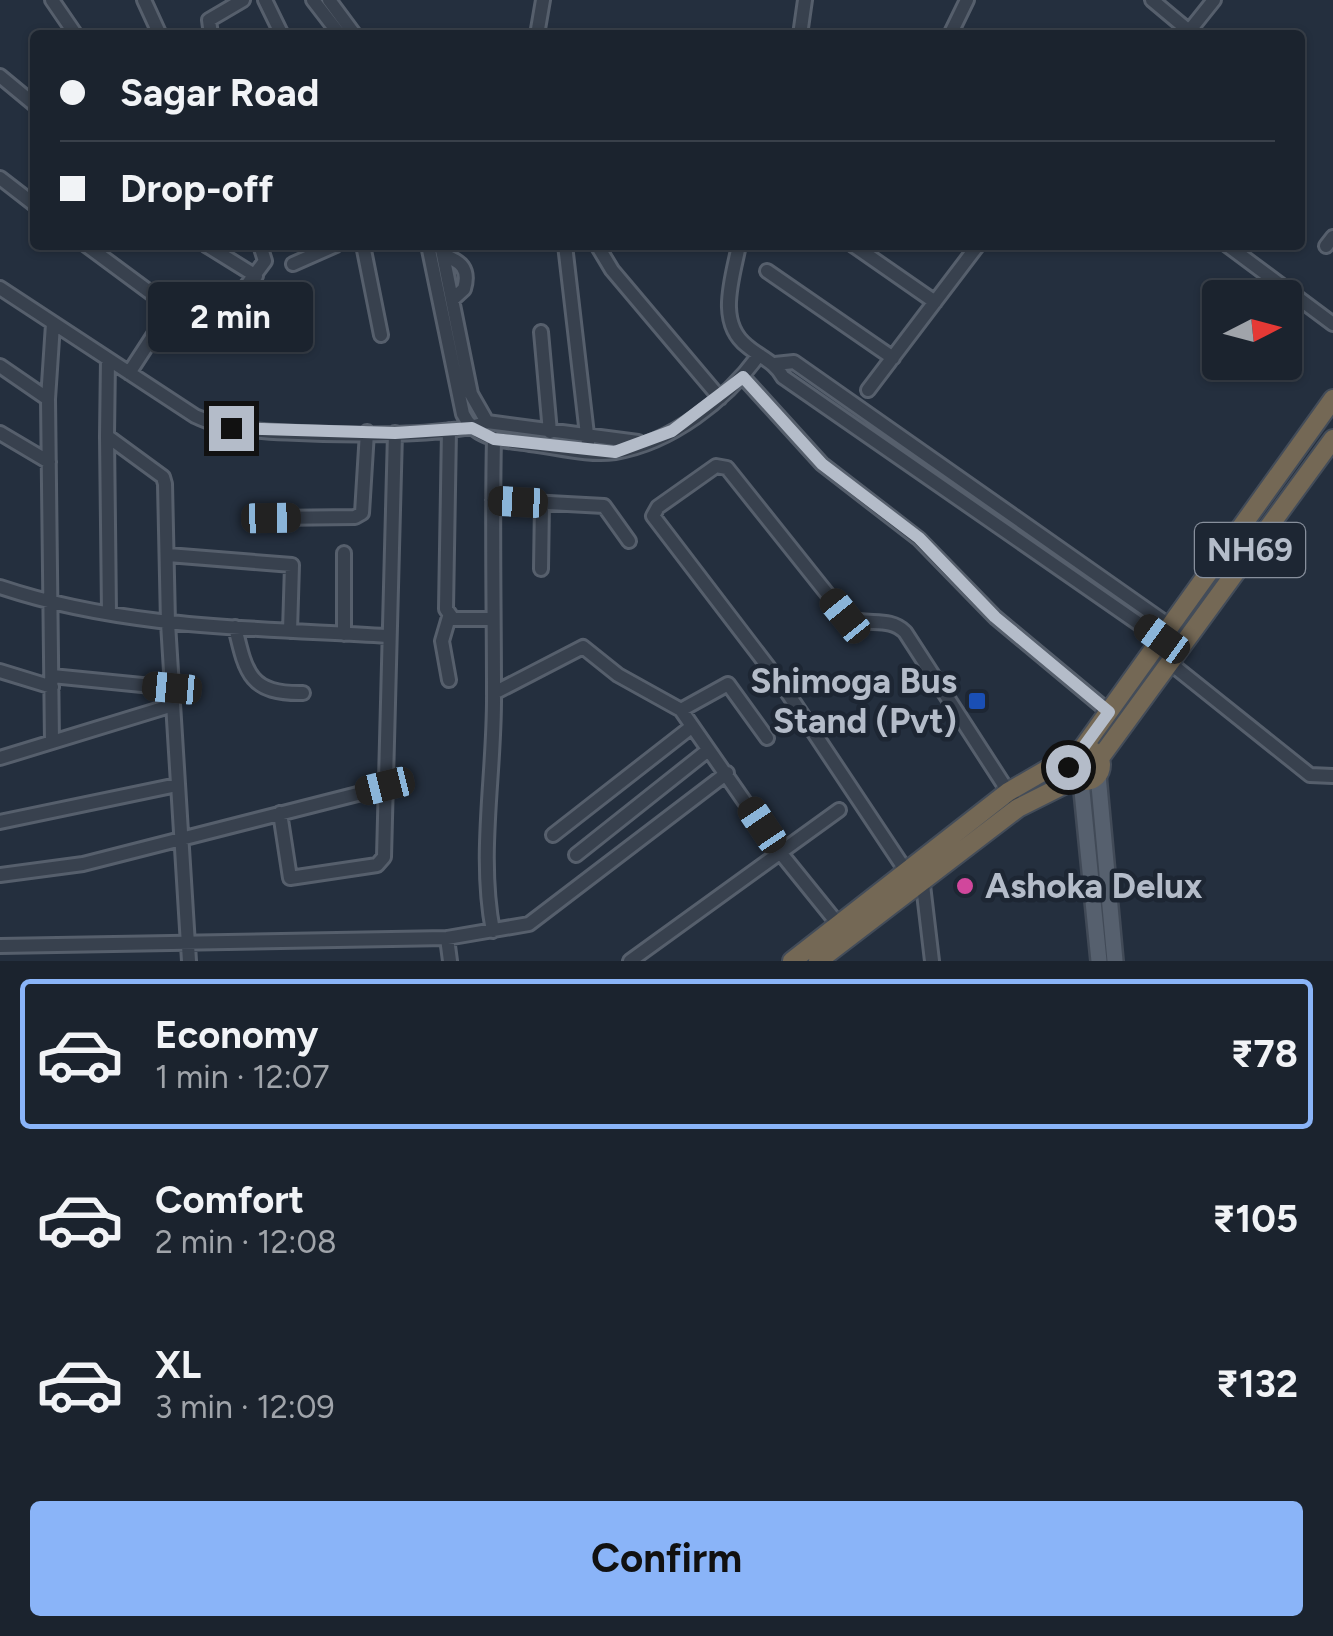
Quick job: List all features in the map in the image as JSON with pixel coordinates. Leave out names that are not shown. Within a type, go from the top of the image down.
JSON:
[{"type":"highway","name":"NH69","points":[[818,961],[1077,752],[1333,399]]},
{"type":"highway","name":"NH69","points":[[1013,800],[1089,774],[1333,439]]},
{"type":"highway","points":[[1077,752],[1068,767],[1089,774]]},
{"type":"highway","points":[[1077,752],[1089,774]]},
{"type":"highway","name":"NH69","points":[[792,961],[838,924],[916,879]]},
{"type":"main road","points":[[1089,774],[1099,961]]},
{"type":"main road","points":[[1089,774],[1115,961]]},
{"type":"street","points":[[52,0],[73,30]]},
{"type":"street","points":[[144,0],[158,30]]},
{"type":"street","points":[[210,30],[209,20],[243,0]]},
{"type":"street","points":[[265,0],[280,30]]},
{"type":"street","points":[[313,0],[336,30]]},
{"type":"street","points":[[329,0],[351,30]]},
{"type":"street","points":[[538,30],[543,0]]},
{"type":"street","points":[[952,30],[966,0]]},
{"type":"street","points":[[1152,0],[1185,30]]},
{"type":"street","points":[[1190,30],[1214,0]]},
{"type":"street","points":[[801,30],[809,1]]},
{"type":"street","points":[[0,76],[30,101]]},
{"type":"street","points":[[0,178],[30,201]]},
{"type":"street","points":[[92,250],[209,336],[256,276],[264,261],[261,250]]},
{"type":"street","points":[[214,250],[256,276]]},
{"type":"street","points":[[294,264],[314,250]]},
{"type":"street","points":[[364,250],[381,335]]},
{"type":"street","points":[[429,250],[464,414],[472,428],[494,439],[588,444]]},
{"type":"street","points":[[442,250],[471,394],[487,422]]},
{"type":"street","points":[[565,250],[588,444]]},
{"type":"street","points":[[600,250],[612,270],[720,398]]},
{"type":"street","points":[[738,250],[729,299],[730,320],[738,338],[775,364],[784,378],[1166,632]]},
{"type":"street","points":[[860,250],[935,302]]},
{"type":"street","points":[[868,390],[974,250]]},
{"type":"street","points":[[1234,250],[1333,324]]},
{"type":"street","points":[[767,271],[892,358]]},
{"type":"street","points":[[0,288],[196,416],[231,428],[395,433],[472,428],[487,422],[550,432],[615,452],[672,431],[720,398],[759,355]]},
{"type":"street","points":[[129,373],[170,310]]},
{"type":"street","points":[[52,742],[48,399],[53,324]]},
{"type":"street","points":[[541,332],[550,432]]},
{"type":"street","points":[[108,360],[109,614]]},
{"type":"street","points":[[0,366],[48,399]]},
{"type":"street","points":[[743,377],[822,464],[919,538],[995,617],[1109,712]]},
{"type":"street","points":[[448,680],[442,641],[450,617],[449,430]]},
{"type":"street","points":[[271,518],[362,513],[368,432]]},
{"type":"street","points":[[0,433],[49,462]]},
{"type":"street","points":[[280,814],[290,878],[377,865],[384,857],[395,433]]},
{"type":"street","points":[[107,436],[163,477],[189,961]]},
{"type":"street","points":[[493,931],[486,896],[494,693],[490,618],[494,439]]},
{"type":"street","points":[[932,961],[916,879],[785,689],[653,516],[658,506],[716,466],[727,468],[845,616],[864,622],[890,622],[905,632],[1013,800]]},
{"type":"street","points":[[493,500],[604,506],[629,541]]},
{"type":"street","points":[[541,569],[542,503]]},
{"type":"street","points":[[344,553],[344,634]]},
{"type":"street","points":[[168,554],[292,565],[290,631]]},
{"type":"street","points":[[0,587],[52,604],[168,623],[387,636]]},
{"type":"street","points":[[450,617],[490,618]]},
{"type":"street","points":[[235,627],[243,663],[261,686],[276,694],[303,693]]},
{"type":"street","points":[[494,693],[584,647],[618,675],[681,710],[780,851],[838,924]]},
{"type":"street","points":[[1170,663],[1310,775],[1333,776]]},
{"type":"street","points":[[0,671],[52,681],[172,688]]},
{"type":"street","points":[[681,710],[728,684],[766,738]]},
{"type":"street","points":[[0,758],[173,705]]},
{"type":"street","points":[[553,836],[690,728]]},
{"type":"street","points":[[576,855],[708,751]]},
{"type":"street","points":[[0,946],[447,938],[530,924],[727,773]]},
{"type":"street","points":[[0,822],[178,786]]},
{"type":"street","points":[[0,875],[83,864],[385,786]]},
{"type":"street","points":[[630,961],[839,810]]},
{"type":"street","points":[[447,938],[450,961]]},
{"type":"place","name":"Shimoga Bus Stand (Pvt)","points":[[977,701]]},
{"type":"place","name":"Ashoka Delux","points":[[965,886]]},
{"type":"route","points":[[231,428],[395,433],[472,428],[494,439],[615,452],[672,431],[743,377],[822,464],[919,538],[995,617],[1109,712],[1082,749],[1072,755],[1068,767]]}]
